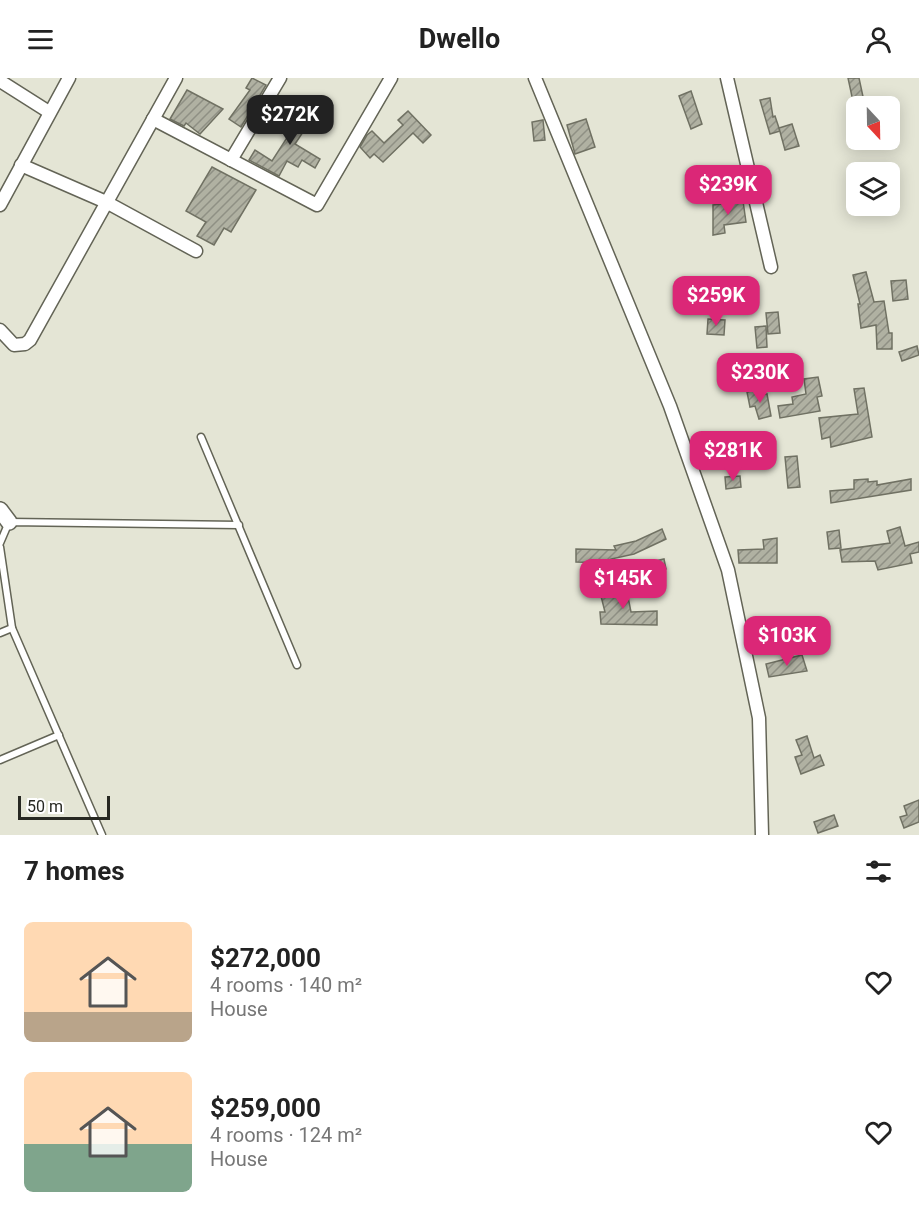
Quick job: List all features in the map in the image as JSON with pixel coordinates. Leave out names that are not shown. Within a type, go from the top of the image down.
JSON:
[{"type":"street","points":[[0,205],[49,111],[69,78]]},
{"type":"street","points":[[0,330],[14,345],[25,344],[30,340],[176,78]]},
{"type":"street","points":[[231,160],[280,78]]},
{"type":"street","points":[[153,119],[317,205],[391,78]]},
{"type":"street","points":[[535,78],[670,406],[728,570],[759,718],[762,835]]},
{"type":"street","points":[[727,78],[771,267]]},
{"type":"street","points":[[0,81],[49,111]]},
{"type":"street","points":[[21,165],[106,202],[196,251]]},
{"type":"lane","points":[[201,437],[297,665]]},
{"type":"lane","points":[[102,835],[12,628],[0,545],[4,516],[239,525]]},
{"type":"lane","points":[[0,633],[12,628]]},
{"type":"lane","points":[[0,760],[59,735]]},
{"type":"building","points":[[252,78],[266,85],[241,127],[229,119],[250,90],[246,88]]},
{"type":"building","points":[[848,78],[859,78],[863,96],[852,96]]},
{"type":"building","points":[[187,90],[223,109],[200,134],[186,123],[184,126],[170,119]]},
{"type":"building","points":[[691,91],[702,124],[691,129],[679,96]]},
{"type":"building","points":[[770,98],[773,117],[775,116],[780,131],[770,134],[760,100]]},
{"type":"building","points":[[295,100],[315,114],[295,144],[320,159],[315,168],[302,160],[298,167],[287,161],[279,176],[249,160],[255,150],[272,161],[301,116],[289,108]]},
{"type":"building","points":[[408,111],[431,135],[423,143],[413,133],[383,162],[374,154],[370,158],[360,147],[367,135],[372,131],[384,143],[403,125],[398,120]]},
{"type":"building","points":[[586,119],[595,147],[575,154],[567,125]]},
{"type":"building","points":[[543,120],[545,140],[534,141],[532,122]]},
{"type":"building","points":[[792,124],[799,146],[785,150],[779,128]]},
{"type":"building","points":[[212,167],[256,190],[231,232],[224,228],[214,245],[197,236],[206,222],[186,211]]},
{"type":"building","points":[[743,201],[746,222],[724,225],[725,233],[713,235],[713,205]]},
{"type":"building","points":[[866,272],[874,302],[884,301],[889,333],[892,333],[892,349],[877,349],[876,325],[861,328],[858,304],[860,304],[853,275]]},
{"type":"building","points":[[906,280],[908,299],[893,301],[891,281]]},
{"type":"building","points":[[778,312],[780,333],[768,334],[766,313]]},
{"type":"building","points":[[708,319],[725,320],[724,335],[707,334]]},
{"type":"building","points":[[766,326],[767,347],[757,348],[755,327]]},
{"type":"building","points":[[917,346],[919,355],[902,361],[899,352]]},
{"type":"building","points":[[818,377],[822,396],[817,397],[820,411],[780,418],[778,406],[793,404],[792,397],[806,394],[804,379]]},
{"type":"building","points":[[864,388],[872,437],[831,447],[830,437],[822,439],[819,418],[858,414],[854,389]]},
{"type":"building","points":[[756,390],[757,396],[767,394],[771,416],[759,419],[755,406],[750,407],[747,392]]},
{"type":"building","points":[[797,456],[800,487],[788,488],[785,457]]},
{"type":"building","points":[[740,476],[741,487],[726,489],[725,477]]},
{"type":"building","points":[[868,479],[868,482],[877,481],[877,485],[911,479],[911,490],[831,503],[830,491],[854,489],[854,480]]},
{"type":"building","points":[[900,527],[905,546],[919,542],[919,552],[910,554],[912,563],[878,570],[875,561],[842,562],[840,550],[890,543],[887,531]]},
{"type":"building","points":[[662,529],[666,539],[634,554],[611,559],[611,563],[576,562],[576,549],[616,550],[614,546],[636,541]]},
{"type":"building","points":[[839,530],[841,548],[829,549],[827,532]]},
{"type":"building","points":[[777,538],[777,563],[739,563],[738,550],[764,549],[763,540]]},
{"type":"building","points":[[664,559],[666,569],[635,575],[633,566]]},
{"type":"building","points":[[626,587],[631,612],[657,611],[657,625],[601,624],[600,612],[605,612],[600,592]]},
{"type":"building","points":[[779,629],[781,642],[759,645],[758,632]]},
{"type":"building","points":[[802,655],[807,671],[769,677],[766,664]]},
{"type":"building","points":[[807,736],[814,758],[820,755],[824,765],[801,774],[795,757],[802,755],[796,740]]},
{"type":"building","points":[[919,800],[919,822],[904,828],[900,817],[907,815],[904,806]]},
{"type":"building","points":[[834,815],[838,826],[818,833],[814,822]]}]
